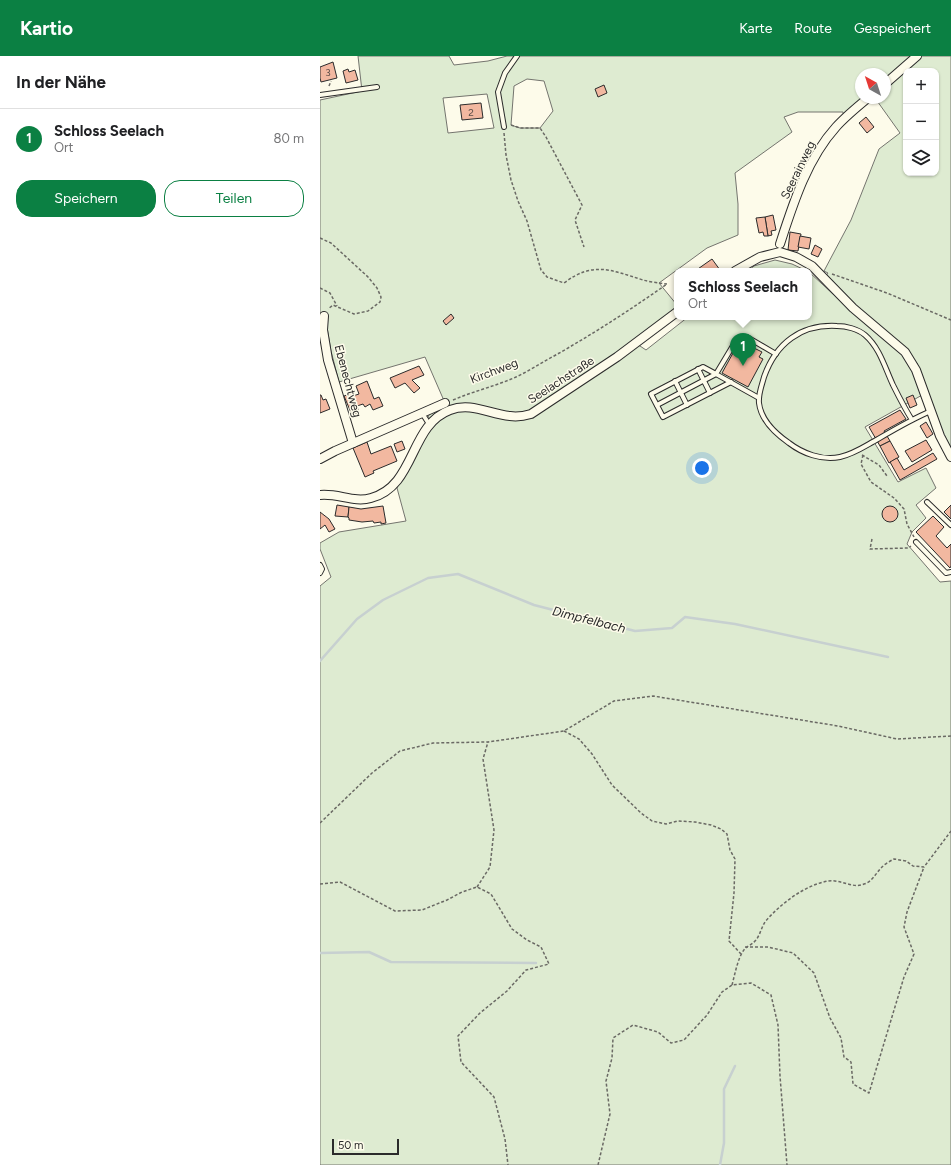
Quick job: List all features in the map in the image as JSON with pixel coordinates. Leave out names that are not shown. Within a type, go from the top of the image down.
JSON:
[{"type":"street","points":[[891,79],[917,56]]},
{"type":"street","name":"Seerainweg","points":[[780,244],[802,184],[817,153],[835,128],[861,104]]},
{"type":"street","points":[[740,268],[760,257],[780,252],[796,257],[812,266],[853,308],[905,352],[916,370],[940,436],[951,457]]},
{"type":"street","name":"Seelachstraße","points":[[320,495],[331,495],[357,500],[371,498],[385,493],[401,477],[429,424],[445,412],[464,407],[478,408],[508,416],[531,414],[611,361],[674,314]]},
{"type":"street","name":"Ebenechtweg","points":[[324,316],[323,330],[328,360],[353,443]]},
{"type":"street","points":[[320,459],[445,403]]},
{"type":"lane","points":[[504,127],[498,92],[505,73],[517,56]]},
{"type":"lane","points":[[320,95],[377,87]]},
{"type":"lane","points":[[912,420],[893,384],[882,358],[865,334],[842,326],[824,325],[808,328],[791,338],[776,354],[767,369],[760,388],[759,403],[763,417],[777,435],[800,451],[825,458],[839,458],[857,451],[931,411]]},
{"type":"lane","points":[[657,405],[716,374],[736,340],[747,337],[776,354]]},
{"type":"lane","points":[[731,382],[663,417],[651,394],[703,367],[731,382],[759,398]]},
{"type":"lane","points":[[698,369],[710,393]]},
{"type":"lane","points":[[675,381],[687,404]]},
{"type":"lane","points":[[422,413],[429,424]]},
{"type":"lane","points":[[927,502],[951,526]]},
{"type":"lane","points":[[916,542],[946,573],[951,572]]},
{"type":"lane","points":[[320,565],[322,569],[320,573]]},
{"type":"path","points":[[503,119],[511,125],[520,128],[540,128],[546,137],[582,205],[575,220],[584,247]]},
{"type":"path","name":"Kirchweg","points":[[445,403],[518,376],[604,327],[667,284],[644,280],[608,269],[592,269],[574,275],[564,283],[548,277],[542,270],[527,221],[511,180],[506,155],[504,127]]},
{"type":"path","points":[[320,238],[331,243],[368,277],[377,288],[381,297],[380,302],[368,310],[354,314],[333,305],[328,308],[324,316]]},
{"type":"path","points":[[828,272],[887,293],[951,320]]},
{"type":"path","points":[[320,288],[330,293],[338,307]]},
{"type":"path","points":[[857,451],[879,465],[887,476]]},
{"type":"path","points":[[863,455],[861,464],[871,482],[894,498],[904,509],[908,524],[916,542],[908,548],[870,549],[872,539]]},
{"type":"path","points":[[320,823],[372,773],[400,751],[433,743],[488,742],[564,731],[614,701],[653,696],[838,726],[897,739],[951,736]]},
{"type":"path","points":[[564,731],[578,739],[592,754],[612,785],[641,813],[652,821],[666,824],[678,821],[695,822],[711,825],[721,829],[726,834],[730,850],[735,859],[734,893],[729,940],[741,954]]},
{"type":"path","points":[[320,884],[340,882],[395,911],[422,910],[477,887],[490,867],[494,830],[483,759],[488,742]]},
{"type":"path","points":[[745,947],[768,946],[793,953],[814,974],[830,1018],[842,1038],[844,1057],[851,1062],[853,1084],[869,1093],[904,977],[914,954],[904,927],[907,912],[924,867],[951,831]]},
{"type":"path","points":[[732,985],[741,954],[745,947],[755,942],[765,923],[778,909],[795,896],[811,887],[828,881],[837,881],[856,886],[865,884],[882,867],[894,859],[906,861],[914,866],[924,867]]},
{"type":"path","points":[[477,887],[491,894],[512,929],[540,947],[549,964],[526,970],[507,991],[480,1013],[458,1036],[461,1062],[494,1098],[505,1139],[508,1165]]},
{"type":"path","points":[[598,1165],[610,1114],[606,1081],[612,1058],[612,1038],[633,1024],[658,1032],[671,1043],[684,1040],[707,1015],[722,992],[732,985],[751,983],[771,995],[778,1025],[780,1076],[787,1165]]},
{"type":"green space","points":[[358,56],[449,56],[454,65],[488,61],[507,56],[951,56],[951,457],[924,394],[865,427],[898,482],[926,468],[936,488],[916,505],[926,518],[912,532],[907,544],[940,582],[951,581],[951,1165],[320,1165],[320,586],[331,577],[320,549],[320,543],[339,532],[406,521],[397,488],[429,415],[445,403],[425,357],[339,382],[331,351],[325,315],[320,315],[320,100],[362,91]],"holes":[[[855,68],[891,68],[891,104],[879,104],[900,133],[879,149],[851,220],[824,271],[828,273],[822,281],[917,363],[924,392],[902,353],[870,328],[812,275],[812,320],[684,320],[646,350],[634,342],[674,314],[674,301],[659,283],[674,272],[674,268],[680,268],[707,248],[738,235],[738,204],[735,173],[792,132],[784,117],[798,112],[843,112],[844,120],[861,104],[855,104]],[[527,79],[544,81],[553,111],[540,128],[520,128],[511,125],[514,86]],[[487,94],[494,128],[448,133],[443,98]]]},
{"type":"green space","points":[[775,260],[792,264],[801,268],[752,268]]},
{"type":"building","points":[[333,62],[337,78],[321,82],[320,67]]},
{"type":"building","points":[[348,69],[349,72],[355,70],[358,80],[346,83],[343,71]]},
{"type":"building","points":[[604,85],[607,93],[598,97],[595,89]]},
{"type":"building","points":[[481,103],[483,118],[462,120],[460,105]]},
{"type":"building","points":[[866,117],[874,127],[867,133],[859,123]]},
{"type":"building","points":[[773,215],[776,230],[771,231],[772,235],[768,236],[765,217]]},
{"type":"building","points":[[765,217],[768,236],[764,236],[763,232],[759,233],[756,218]]},
{"type":"building","points":[[790,232],[801,234],[798,251],[788,250]]},
{"type":"building","points":[[800,236],[811,238],[809,249],[798,247]]},
{"type":"building","points":[[815,245],[822,249],[818,257],[811,254]]},
{"type":"building","points":[[712,259],[719,268],[699,268]]},
{"type":"building","points":[[451,314],[454,318],[446,325],[443,321]]},
{"type":"building","points":[[744,343],[762,352],[759,357],[763,359],[748,387],[722,373],[738,344]]},
{"type":"building","points":[[419,366],[424,375],[412,380],[420,388],[414,393],[405,383],[395,388],[390,378]]},
{"type":"building","points":[[367,381],[374,399],[379,397],[383,406],[373,410],[370,404],[365,407],[363,404],[357,406],[359,413],[352,415],[344,396],[352,393],[353,396],[359,394],[356,386]]},
{"type":"building","points":[[320,395],[323,400],[326,399],[330,409],[320,413]]},
{"type":"building","points":[[913,395],[917,405],[910,408],[906,398]]},
{"type":"building","points":[[900,410],[906,419],[884,431],[890,441],[880,446],[869,427]]},
{"type":"building","points":[[926,422],[933,434],[927,438],[920,426]]},
{"type":"building","points":[[926,440],[932,450],[912,462],[905,451]]},
{"type":"building","points":[[402,441],[405,449],[397,452],[394,444]]},
{"type":"building","points":[[890,441],[899,457],[889,463],[880,446]]},
{"type":"building","points":[[367,442],[371,454],[391,446],[397,461],[373,471],[374,473],[365,477],[353,448]]},
{"type":"building","points":[[933,453],[937,459],[900,480],[890,462],[897,458],[904,470]]},
{"type":"building","points":[[337,505],[349,507],[348,517],[335,516]]},
{"type":"building","points":[[951,505],[951,519],[944,512]]},
{"type":"building","points":[[383,506],[386,523],[381,524],[381,522],[374,523],[373,521],[362,522],[349,520],[349,507],[361,509]]},
{"type":"building","points":[[887,506],[893,506],[898,511],[896,520],[893,522],[887,522],[882,517],[882,511]]},
{"type":"building","points":[[320,512],[329,519],[335,529],[329,532],[325,525],[320,529]]},
{"type":"building","points":[[933,516],[944,527],[936,536],[947,548],[951,544],[950,568],[916,532]]},
{"type":"waterway","name":"Dimpfelbach","points":[[320,661],[357,619],[383,600],[428,578],[458,574],[534,605],[635,631],[672,628],[685,617],[735,624],[888,657]]},
{"type":"waterway","points":[[320,953],[369,952],[391,962],[536,963]]},
{"type":"waterway","points":[[720,1165],[724,1143],[724,1089],[735,1066]]},
{"type":"place","name":"Schloss Seelach","points":[[743,366]]}]
